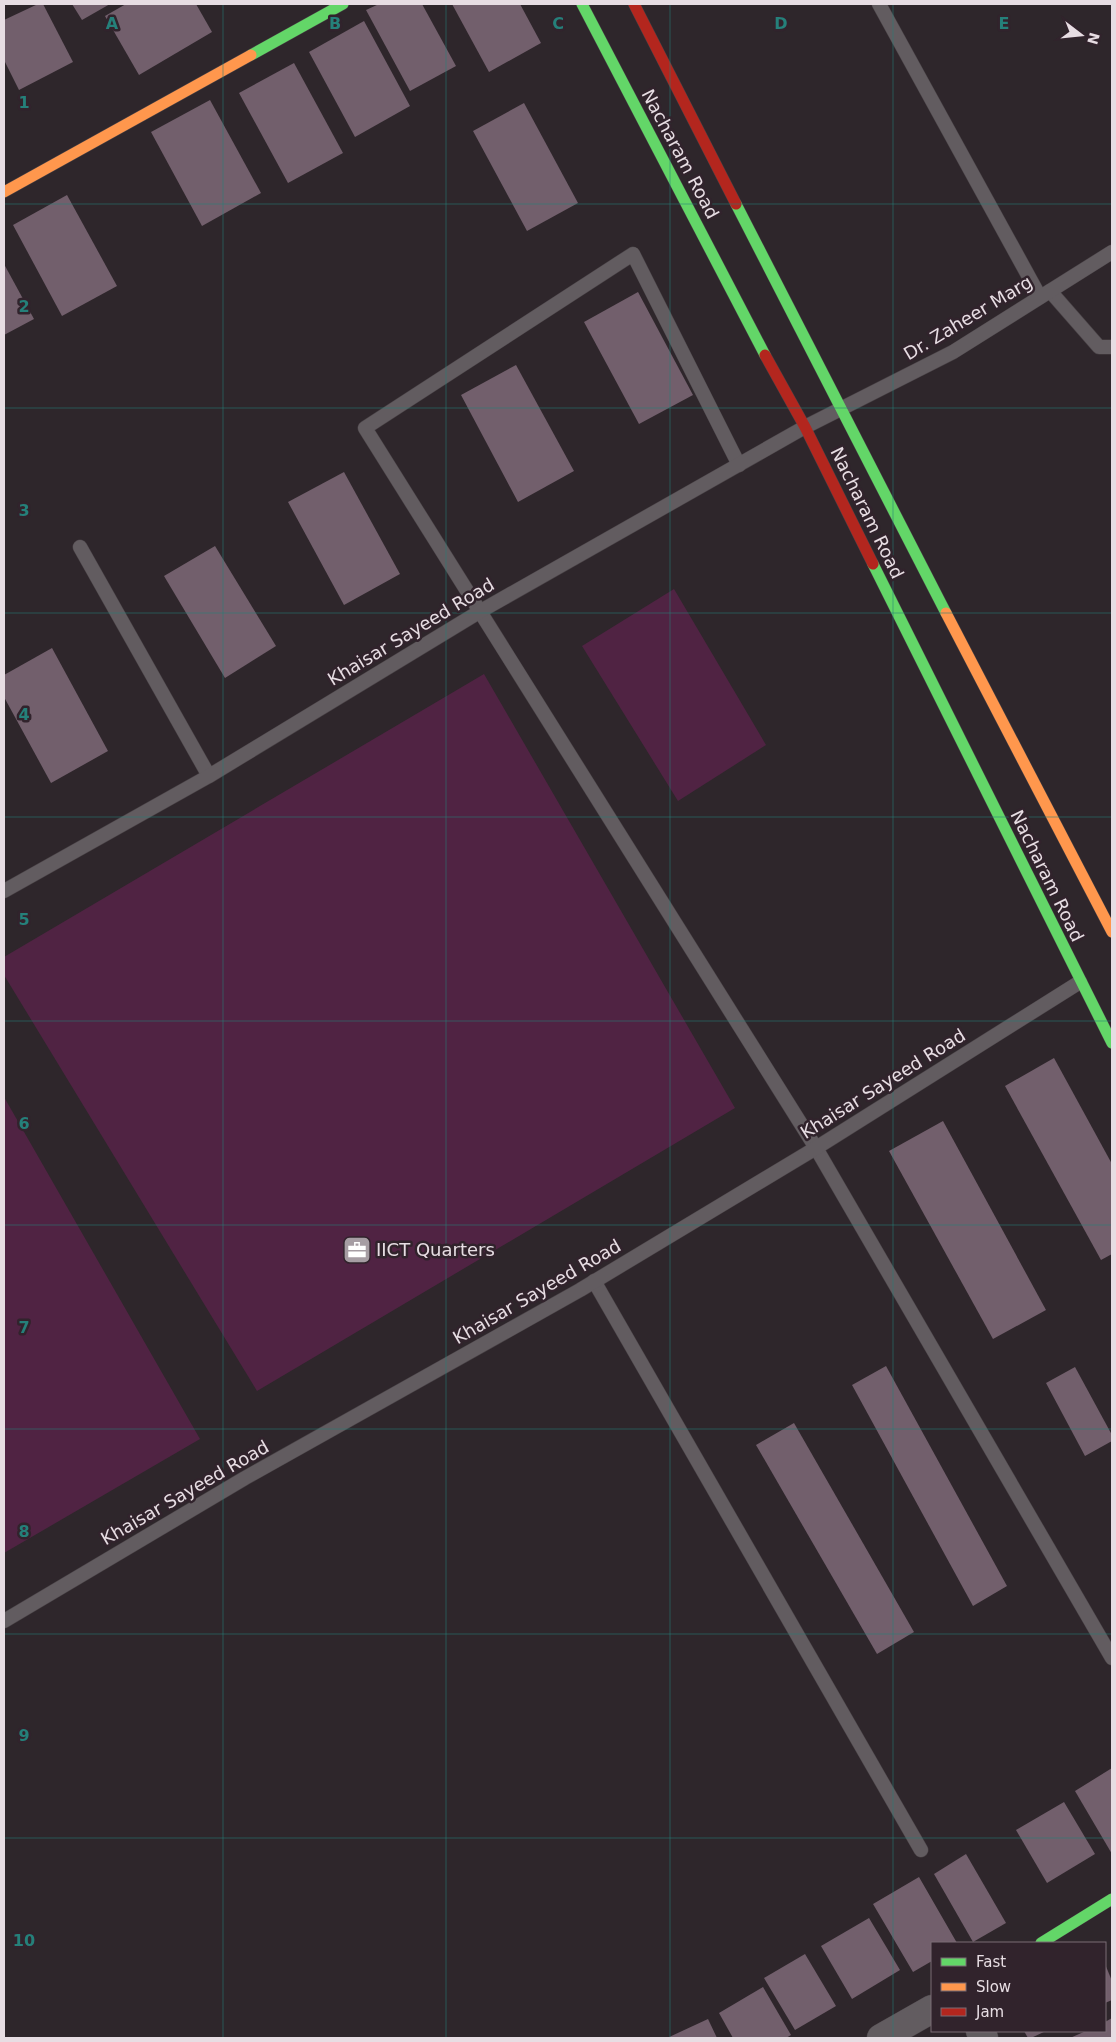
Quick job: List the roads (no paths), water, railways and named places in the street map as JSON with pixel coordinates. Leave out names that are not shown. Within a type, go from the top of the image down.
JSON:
[{"type":"main road","points":[[4,192],[343,4]]},
{"type":"main road","name":"Nacharam Road","points":[[582,4],[776,377],[805,427],[1112,1043]]},
{"type":"main road","name":"Nacharam Road","points":[[634,4],[840,409],[1112,932]]},
{"type":"main road","points":[[1043,1942],[1112,1899]]},
{"type":"street","points":[[881,2038],[931,2011]]},
{"type":"lane","points":[[879,4],[1044,294],[1099,347],[1112,347]]},
{"type":"lane","name":"Dr. Zaheer Marg","points":[[840,409],[953,352],[1112,252]]},
{"type":"lane","points":[[740,465],[633,254],[364,428],[816,1148],[1112,1658]]},
{"type":"lane","name":"Khaisar Sayeed Road","points":[[4,891],[209,776],[479,612],[840,409]]},
{"type":"lane","points":[[80,547],[209,776]]},
{"type":"lane","name":"Khaisar Sayeed Road","points":[[4,1621],[245,1478],[594,1282],[816,1148],[1080,982]]},
{"type":"lane","points":[[594,1282],[921,1850]]},
{"type":"place","name":"IICT Quarters","points":[[357,1250]]}]
